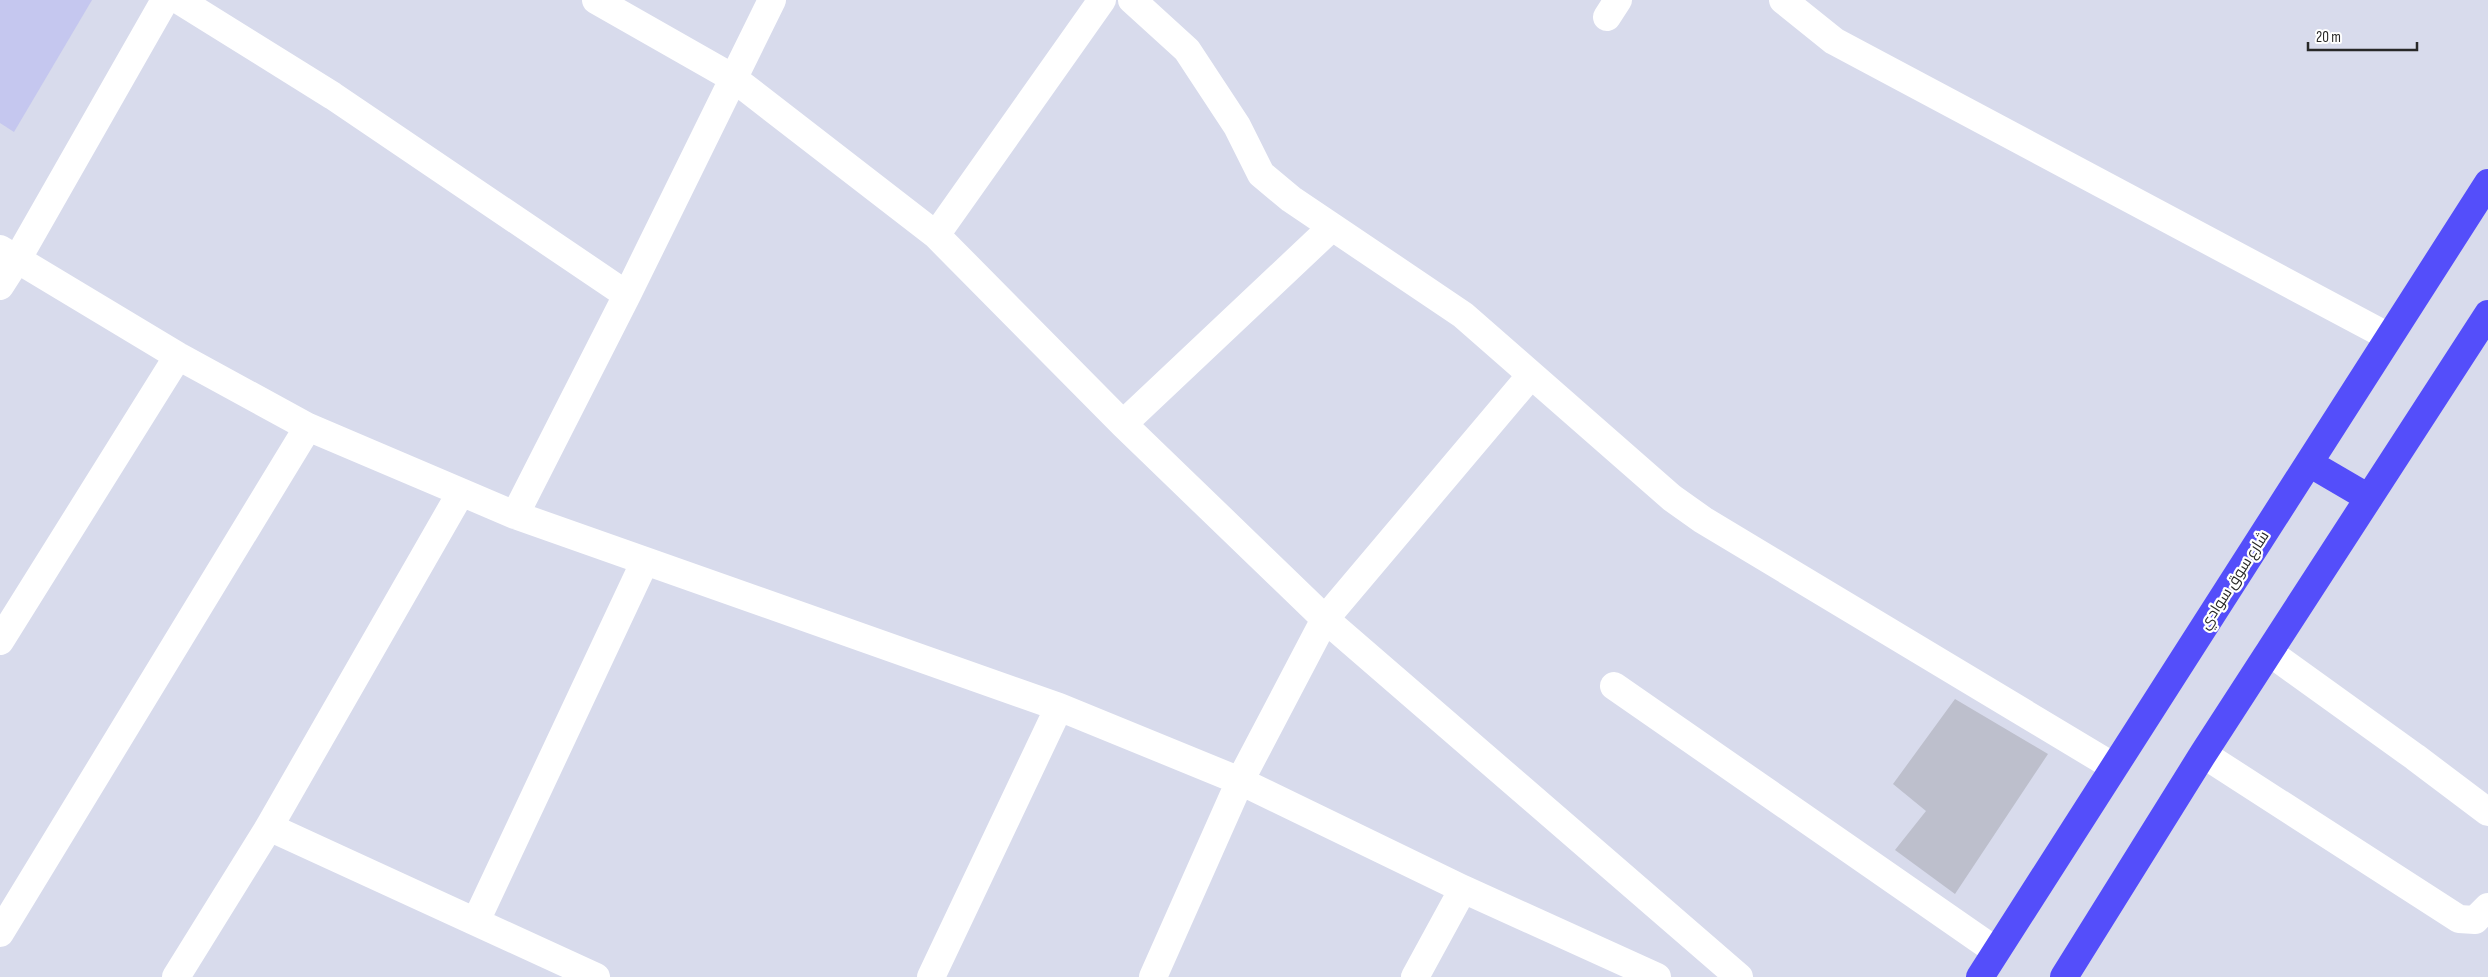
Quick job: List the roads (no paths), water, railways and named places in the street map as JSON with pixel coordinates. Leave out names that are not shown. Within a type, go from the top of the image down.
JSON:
[{"type":"main road","name":"شارع سوق سوادي","points":[[1980,977],[2488,183]]},
{"type":"main road","points":[[2064,977],[2203,754],[2488,314]]},
{"type":"main road","points":[[2309,462],[2369,498]]},
{"type":"street","points":[[0,286],[9,254],[165,0]]},
{"type":"street","points":[[179,0],[333,96],[627,295]]},
{"type":"street","points":[[596,0],[733,78],[936,235],[1123,424],[1325,619],[1739,977]]},
{"type":"street","points":[[515,515],[627,295],[772,0]]},
{"type":"street","points":[[936,235],[1102,0]]},
{"type":"street","points":[[1132,0],[1187,50],[1237,126],[1261,174],[1291,199],[1463,315],[1672,498],[1703,520],[2114,767]]},
{"type":"street","points":[[1784,0],[1834,40],[2390,336]]},
{"type":"street","points":[[1123,424],[1332,227]]},
{"type":"street","points":[[9,254],[178,356],[308,427],[460,494],[1059,707],[1240,781],[1463,889],[1657,977]]},
{"type":"street","points":[[0,641],[178,356]]},
{"type":"street","points":[[1154,977],[1240,781],[1325,619],[1531,375]]},
{"type":"street","points":[[0,933],[308,427]]},
{"type":"street","points":[[176,977],[269,827],[460,494]]},
{"type":"street","points":[[476,922],[645,561]]},
{"type":"street","points":[[2269,652],[2488,812]]},
{"type":"street","points":[[1614,686],[1996,951]]},
{"type":"street","points":[[931,977],[1059,707]]},
{"type":"street","points":[[2203,754],[2459,919],[2474,920],[2488,907]]},
{"type":"street","points":[[269,827],[596,977]]},
{"type":"street","points":[[1415,977],[1463,889]]}]
